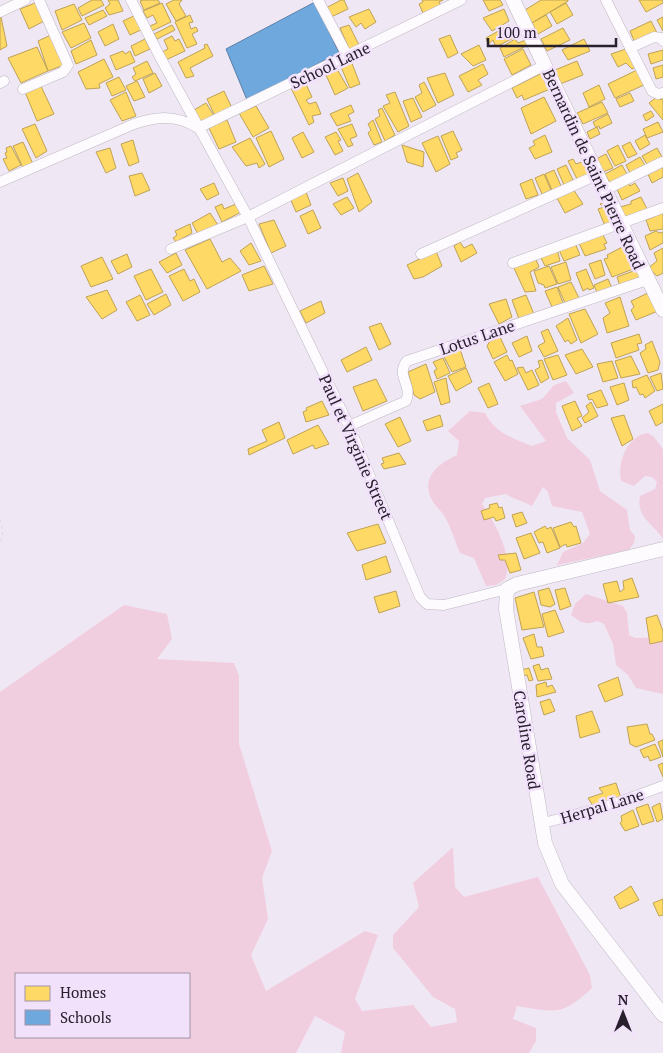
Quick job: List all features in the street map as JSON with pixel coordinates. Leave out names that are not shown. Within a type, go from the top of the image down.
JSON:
[{"type":"main road","name":"Bernardin de Saint Pierre Road","points":[[513,0],[663,310]]},
{"type":"main road","points":[[507,589],[517,584],[663,548]]},
{"type":"main road","name":"Caroline Road","points":[[507,589],[506,609],[540,824],[545,843],[562,884],[663,1015]]},
{"type":"street","points":[[0,12],[25,0]]},
{"type":"street","points":[[23,88],[63,72],[68,65],[39,0]]},
{"type":"street","name":"Paul et Virginie Street","points":[[131,0],[198,128],[248,217],[349,426],[420,597],[427,604],[444,605],[507,589]]},
{"type":"street","points":[[318,0],[348,57]]},
{"type":"street","name":"School Lane","points":[[198,128],[348,57],[461,0]]},
{"type":"street","points":[[606,0],[652,91],[658,94],[663,93]]},
{"type":"street","points":[[630,48],[654,37],[661,38],[663,41]]},
{"type":"street","points":[[171,249],[248,217],[545,65]]},
{"type":"street","points":[[0,182],[134,124],[155,117],[186,121],[198,128]]},
{"type":"street","points":[[605,190],[662,162]]},
{"type":"street","points":[[421,254],[597,175]]},
{"type":"street","points":[[512,263],[663,208]]},
{"type":"street","name":"Lotus Lane","points":[[349,426],[406,402],[409,395],[408,386],[401,374],[402,366],[407,361],[648,280]]},
{"type":"street","name":"Herpal Lane","points":[[540,824],[614,804],[663,786]]},
{"type":"path","points":[[0,520],[2,532],[0,546]]},
{"type":"shaded area","points":[[566,381],[574,393],[556,403],[556,412],[567,438],[590,460],[600,491],[627,510],[630,530],[635,536],[634,543],[629,550],[557,565],[563,552],[583,543],[590,534],[582,512],[552,506],[548,492],[543,487],[532,506],[506,494],[485,498],[482,504],[502,540],[507,561],[505,579],[496,585],[486,586],[474,558],[460,553],[446,519],[433,502],[429,493],[429,479],[437,467],[457,455],[459,441],[448,431],[470,411],[485,413],[499,430],[532,446],[546,441],[520,406],[542,399],[554,385]]},
{"type":"shaded area","points":[[648,433],[654,437],[663,449],[663,539],[646,520],[639,504],[640,496],[655,489],[657,482],[652,477],[645,476],[634,486],[621,481],[620,474],[623,458],[630,444],[641,435]]},
{"type":"shaded area","points":[[586,594],[623,606],[627,613],[629,635],[635,638],[663,637],[663,694],[636,688],[628,675],[616,665],[613,644],[604,624],[597,621],[583,622],[571,615],[575,604]]},
{"type":"shaded area","points":[[124,605],[167,614],[172,639],[157,659],[234,663],[239,676],[239,744],[272,851],[262,878],[268,919],[251,955],[266,991],[365,931],[378,935],[355,999],[362,1011],[413,1005],[431,1027],[457,1022],[455,1009],[433,997],[393,948],[393,935],[419,907],[413,883],[453,847],[455,887],[464,897],[538,877],[590,975],[592,988],[573,1004],[557,1010],[549,1011],[517,1006],[513,1019],[536,1028],[536,1041],[529,1053],[341,1053],[345,1032],[315,1016],[296,1053],[0,1053],[0,692]]},
{"type":"building: Homes","points":[[92,0],[101,0],[104,5],[82,16],[78,8]]},
{"type":"building: Homes","points":[[108,0],[118,0],[123,11],[109,15],[105,8],[110,4]]},
{"type":"building: Homes","points":[[158,0],[160,3],[144,10],[140,1]]},
{"type":"building: Homes","points":[[174,0],[182,0],[179,4],[186,16],[176,21],[166,4]]},
{"type":"building: Homes","points":[[344,0],[348,9],[331,17],[326,8]]},
{"type":"building: Homes","points":[[422,0],[443,0],[439,2],[441,6],[423,13],[419,4],[423,2]]},
{"type":"building: Homes","points":[[483,0],[500,0],[503,5],[489,11]]},
{"type":"building: Homes","points":[[541,0],[568,1],[532,23],[525,10]]},
{"type":"building: Homes","points":[[639,0],[663,0],[663,3],[646,12]]},
{"type":"building: Homes","points":[[35,3],[46,20],[29,29],[20,9]]},
{"type":"building: Homes","points":[[162,3],[171,22],[152,31],[150,26],[157,23],[153,15],[147,18],[143,11]]},
{"type":"building: Homes","points":[[566,3],[573,15],[557,24],[550,12]]},
{"type":"building: Homes","points":[[74,4],[82,20],[62,30],[55,11]]},
{"type":"building: Homes","points":[[369,9],[376,22],[365,29],[361,23],[356,27],[349,17]]},
{"type":"building: Homes","points":[[504,9],[509,21],[492,31],[483,18]]},
{"type":"building: Homes","points":[[103,10],[107,16],[89,25],[85,18]]},
{"type":"building: Homes","points":[[136,15],[143,29],[130,35],[123,21]]},
{"type":"building: Homes","points":[[190,15],[193,22],[189,23],[191,29],[196,27],[198,31],[192,34],[197,44],[187,48],[175,22]]},
{"type":"building: Homes","points":[[546,15],[552,26],[538,34],[532,23]]},
{"type":"building: Homes","points":[[0,17],[7,46],[0,50]]},
{"type":"building: Homes","points":[[663,17],[663,31],[657,20]]},
{"type":"building: Homes","points":[[651,21],[657,33],[635,43],[630,31]]},
{"type":"building: Homes","points":[[84,23],[91,38],[71,48],[62,32]]},
{"type":"building: Homes","points":[[113,24],[119,39],[105,46],[98,32]]},
{"type":"building: Homes","points":[[172,25],[175,30],[157,39],[154,34]]},
{"type":"building: Homes","points":[[349,25],[359,45],[350,51],[340,28]]},
{"type":"building: Homes","points":[[509,25],[517,36],[496,47],[493,40],[488,44],[486,38]]},
{"type":"building: Homes","points":[[563,28],[570,40],[547,51],[541,39]]},
{"type":"building: Homes","points":[[53,34],[64,65],[48,71],[38,41]]},
{"type":"building: Homes","points":[[450,35],[458,53],[448,58],[439,39]]},
{"type":"building: Homes","points":[[172,36],[175,41],[179,39],[185,51],[166,60],[162,52],[168,49],[164,40]]},
{"type":"building: Homes","points":[[145,39],[150,49],[135,56],[131,46]]},
{"type":"building: Homes","points":[[515,39],[518,43],[526,40],[528,45],[504,57],[500,48]]},
{"type":"building: Homes","points":[[584,39],[590,51],[568,60],[562,50]]},
{"type":"building: Homes","points":[[91,40],[97,55],[76,64],[71,51]]},
{"type":"building: Homes","points":[[207,44],[213,56],[190,68],[194,76],[186,78],[178,62],[205,48],[204,45]]},
{"type":"building: Homes","points":[[479,45],[486,60],[473,66],[461,54]]},
{"type":"building: Homes","points":[[37,47],[48,71],[21,83],[8,58]]},
{"type":"building: Homes","points":[[523,49],[531,65],[512,75],[504,59]]},
{"type":"building: Homes","points":[[626,49],[636,67],[632,69],[626,63],[618,67],[611,54]]},
{"type":"building: Homes","points":[[663,50],[663,60],[651,64],[648,54]]},
{"type":"building: Homes","points":[[123,51],[125,54],[130,51],[135,62],[116,70],[110,56]]},
{"type":"building: Homes","points":[[104,59],[113,77],[99,84],[100,88],[86,89],[78,72]]},
{"type":"building: Homes","points":[[147,61],[153,73],[135,81],[132,77],[136,74],[133,68]]},
{"type":"building: Homes","points":[[351,61],[360,84],[350,88],[341,67]]},
{"type":"building: Homes","points":[[577,61],[583,75],[560,84],[555,70]]},
{"type":"building: Homes","points":[[483,64],[488,74],[478,80],[482,85],[468,92],[459,76]]},
{"type":"building: Homes","points":[[663,65],[663,77],[656,79],[653,68]]},
{"type":"building: Homes","points":[[337,69],[348,88],[335,95],[326,75]]},
{"type":"building: Homes","points":[[637,70],[644,85],[615,98],[608,84]]},
{"type":"building: Homes","points":[[155,73],[162,86],[149,93],[143,79]]},
{"type":"building: Homes","points":[[445,73],[454,95],[438,103],[427,78]]},
{"type":"building: Homes","points":[[542,73],[550,89],[524,100],[522,95],[517,98],[512,88]]},
{"type":"building: Homes","points":[[119,77],[126,90],[112,96],[106,83]]},
{"type":"building: Homes","points":[[137,81],[145,97],[134,101],[126,86]]},
{"type":"building: Homes","points":[[305,82],[312,97],[306,100],[309,104],[316,102],[321,114],[312,116],[314,122],[309,125],[291,88]]},
{"type":"building: Homes","points":[[424,82],[436,105],[423,112],[415,97],[422,93],[419,85]]},
{"type":"building: Homes","points":[[599,85],[605,99],[589,107],[583,93]]},
{"type":"building: Homes","points":[[41,86],[54,114],[37,121],[25,92]]},
{"type":"building: Homes","points":[[224,91],[232,108],[215,116],[207,99]]},
{"type":"building: Homes","points":[[126,92],[136,116],[122,121],[110,100]]},
{"type":"building: Homes","points":[[395,92],[409,126],[398,132],[383,106],[390,103],[386,95]]},
{"type":"building: Homes","points":[[630,93],[634,101],[620,107],[616,99]]},
{"type":"building: Homes","points":[[658,96],[661,100],[663,98],[663,120],[649,103]]},
{"type":"building: Homes","points":[[544,97],[556,121],[531,134],[521,108]]},
{"type":"building: Homes","points":[[413,98],[422,117],[411,122],[403,101]]},
{"type":"building: Homes","points":[[602,102],[608,113],[583,124],[577,113]]},
{"type":"building: Homes","points":[[206,103],[214,116],[202,123],[194,110]]},
{"type":"building: Homes","points":[[351,105],[354,112],[348,115],[351,121],[337,126],[330,114]]},
{"type":"building: Homes","points":[[256,106],[269,128],[253,137],[239,113]]},
{"type":"building: Homes","points":[[382,108],[395,135],[385,141],[375,119],[380,116],[378,110]]},
{"type":"building: Homes","points":[[651,111],[654,116],[646,121],[643,115]]},
{"type":"building: Homes","points":[[608,114],[612,123],[600,129],[599,126],[596,128],[593,122]]},
{"type":"building: Homes","points":[[227,120],[236,142],[219,149],[208,126]]},
{"type":"building: Homes","points":[[373,120],[382,142],[374,145],[368,133],[371,130],[368,124]]},
{"type":"building: Homes","points":[[658,122],[663,132],[647,138],[643,129]]},
{"type":"building: Homes","points":[[35,124],[47,151],[36,158],[22,129]]},
{"type":"building: Homes","points":[[352,124],[357,136],[350,139],[353,145],[348,147],[338,129]]},
{"type":"building: Homes","points":[[597,127],[600,134],[590,139],[587,132]]},
{"type":"building: Homes","points":[[271,131],[284,159],[269,167],[256,138]]},
{"type":"building: Homes","points":[[453,131],[462,150],[456,153],[458,157],[451,160],[441,136]]},
{"type":"building: Homes","points":[[303,132],[314,152],[302,158],[292,138]]},
{"type":"building: Homes","points":[[336,132],[341,140],[338,141],[343,151],[335,155],[325,137]]},
{"type":"building: Homes","points":[[545,135],[552,152],[535,159],[529,148],[535,145],[533,141]]},
{"type":"building: Homes","points":[[645,135],[650,144],[640,150],[635,141]]},
{"type":"building: Homes","points":[[438,136],[450,164],[436,172],[422,143]]},
{"type":"building: Homes","points":[[250,138],[265,164],[259,168],[257,163],[246,166],[232,147]]},
{"type":"building: Homes","points":[[133,140],[139,162],[129,166],[121,144]]},
{"type":"building: Homes","points":[[23,142],[33,164],[24,170],[13,146]]},
{"type":"building: Homes","points":[[630,142],[637,154],[628,158],[622,146]]},
{"type":"building: Homes","points":[[402,145],[424,152],[423,167],[407,162]]},
{"type":"building: Homes","points":[[618,145],[626,161],[615,166],[607,151]]},
{"type":"building: Homes","points":[[11,146],[21,165],[9,171],[3,159],[7,158],[6,148]]},
{"type":"building: Homes","points":[[110,148],[116,168],[106,173],[96,152]]},
{"type":"building: Homes","points":[[657,148],[662,157],[648,166],[642,156]]},
{"type":"building: Homes","points":[[606,154],[613,168],[603,172],[596,159]]},
{"type":"building: Homes","points":[[640,157],[646,167],[631,175],[626,165]]},
{"type":"building: Homes","points":[[573,159],[576,164],[582,162],[589,174],[577,179],[568,161]]},
{"type":"building: Homes","points":[[663,164],[663,177],[652,183],[647,172]]},
{"type":"building: Homes","points":[[566,165],[573,180],[564,185],[557,169]]},
{"type":"building: Homes","points":[[622,165],[628,176],[610,183],[605,174]]},
{"type":"building: Homes","points":[[554,170],[561,186],[552,190],[545,174]]},
{"type":"building: Homes","points":[[142,173],[150,190],[135,196],[129,176]]},
{"type":"building: Homes","points":[[358,173],[372,202],[359,212],[347,179]]},
{"type":"building: Homes","points":[[544,174],[551,190],[542,194],[535,178]]},
{"type":"building: Homes","points":[[343,178],[348,191],[338,196],[330,183]]},
{"type":"building: Homes","points":[[532,179],[538,195],[526,199],[520,184]]},
{"type":"building: Homes","points":[[628,182],[630,186],[635,183],[640,191],[622,200],[616,187]]},
{"type":"building: Homes","points":[[214,183],[219,194],[207,200],[200,189]]},
{"type":"building: Homes","points":[[573,189],[583,204],[565,213],[557,198]]},
{"type":"building: Homes","points":[[306,192],[311,205],[296,212],[290,198]]},
{"type":"building: Homes","points":[[347,197],[354,208],[341,215],[333,204]]},
{"type":"building: Homes","points":[[641,197],[648,211],[627,220],[620,207],[631,204],[631,201]]},
{"type":"building: Homes","points":[[607,201],[615,222],[605,226],[598,209],[604,207],[600,204]]},
{"type":"building: Homes","points":[[222,204],[224,209],[236,204],[241,212],[222,222],[215,207]]},
{"type":"building: Homes","points":[[313,210],[321,228],[308,234],[300,216]]},
{"type":"building: Homes","points":[[210,213],[218,225],[198,234],[192,223]]},
{"type":"building: Homes","points":[[663,213],[663,229],[650,231],[646,220]]},
{"type":"building: Homes","points":[[274,220],[286,246],[271,253],[259,224]]},
{"type":"building: Homes","points":[[190,224],[192,233],[176,242],[173,238],[177,235],[175,231]]},
{"type":"building: Homes","points":[[656,231],[659,233],[663,232],[663,243],[650,250],[645,236]]},
{"type":"building: Homes","points":[[603,235],[607,243],[604,244],[606,249],[585,256],[579,243]]},
{"type":"building: Homes","points":[[210,239],[222,262],[230,258],[241,271],[207,289],[185,250]]},
{"type":"building: Homes","points":[[460,242],[464,248],[472,244],[477,253],[461,262],[454,246]]},
{"type":"building: Homes","points":[[251,243],[261,261],[249,265],[240,251]]},
{"type":"building: Homes","points":[[575,243],[580,255],[564,261],[559,250]]},
{"type":"building: Homes","points":[[626,245],[636,268],[612,277],[604,259],[608,258],[607,255]]},
{"type":"building: Homes","points":[[663,248],[663,273],[657,276],[648,268],[657,261],[654,253]]},
{"type":"building: Homes","points":[[557,249],[560,261],[545,266],[540,256]]},
{"type":"building: Homes","points":[[436,251],[442,266],[423,277],[414,279],[407,265]]},
{"type":"building: Homes","points":[[176,253],[182,265],[167,273],[159,262]]},
{"type":"building: Homes","points":[[127,254],[132,267],[118,274],[111,261]]},
{"type":"building: Homes","points":[[102,257],[113,279],[91,287],[81,266]]},
{"type":"building: Homes","points":[[535,257],[539,267],[530,272],[536,291],[525,292],[513,266]]},
{"type":"building: Homes","points":[[601,260],[605,275],[595,279],[589,264]]},
{"type":"building: Homes","points":[[566,262],[571,280],[558,284],[551,267]]},
{"type":"building: Homes","points":[[264,266],[273,284],[249,291],[242,275]]},
{"type":"building: Homes","points":[[549,266],[557,284],[545,288],[544,285],[538,283],[534,271]]},
{"type":"building: Homes","points":[[151,269],[163,292],[146,300],[134,276]]},
{"type":"building: Homes","points":[[184,269],[190,281],[194,279],[200,292],[183,301],[169,276]]},
{"type":"building: Homes","points":[[586,269],[594,288],[589,290],[588,288],[583,291],[576,273]]},
{"type":"building: Homes","points":[[639,269],[642,279],[620,286],[617,277]]},
{"type":"building: Homes","points":[[608,279],[612,288],[597,293],[594,285]]},
{"type":"building: Homes","points":[[571,282],[580,300],[565,303],[558,287]]},
{"type":"building: Homes","points":[[557,287],[563,303],[552,307],[545,291]]},
{"type":"building: Homes","points":[[107,290],[117,310],[102,319],[86,297]]},
{"type":"building: Homes","points":[[648,293],[658,311],[636,320],[631,310],[634,307],[631,301]]},
{"type":"building: Homes","points":[[166,294],[171,305],[154,315],[147,304]]},
{"type":"building: Homes","points":[[140,295],[150,315],[137,321],[126,302]]},
{"type":"building: Homes","points":[[526,295],[534,314],[519,319],[512,300]]},
{"type":"building: Homes","points":[[620,297],[629,326],[607,333],[603,318],[610,313],[605,303]]},
{"type":"building: Homes","points":[[506,299],[512,317],[499,324],[489,304]]},
{"type":"building: Homes","points":[[321,301],[325,313],[306,323],[300,311]]},
{"type":"building: Homes","points":[[585,309],[598,334],[581,343],[569,314]]},
{"type":"building: Homes","points":[[568,318],[577,340],[571,344],[568,340],[565,342],[556,326]]},
{"type":"building: Homes","points":[[381,323],[391,344],[379,350],[369,327]]},
{"type":"building: Homes","points":[[548,329],[558,351],[544,357],[538,346],[545,342],[541,332]]},
{"type":"building: Homes","points":[[639,334],[642,343],[637,344],[639,350],[616,358],[611,343]]},
{"type":"building: Homes","points":[[527,336],[532,351],[519,357],[512,343]]},
{"type":"building: Homes","points":[[500,337],[507,352],[493,359],[487,346],[490,341]]},
{"type":"building: Homes","points":[[652,341],[660,362],[658,370],[648,373],[640,353],[646,349],[645,345]]},
{"type":"building: Homes","points":[[366,347],[372,360],[347,372],[341,360]]},
{"type":"building: Homes","points":[[460,349],[466,367],[452,372],[444,357]]},
{"type":"building: Homes","points":[[582,349],[593,367],[576,374],[565,355]]},
{"type":"building: Homes","points":[[507,355],[510,361],[512,360],[518,374],[505,381],[494,362]]},
{"type":"building: Homes","points":[[558,355],[567,375],[553,380],[544,359]]},
{"type":"building: Homes","points":[[631,356],[640,374],[621,378],[615,361]]},
{"type":"building: Homes","points":[[443,358],[450,373],[437,379],[434,371],[437,369],[433,362]]},
{"type":"building: Homes","points":[[542,360],[549,378],[541,383],[535,370],[540,367],[538,361]]},
{"type":"building: Homes","points":[[612,361],[618,378],[603,382],[597,364]]},
{"type":"building: Homes","points":[[426,364],[435,392],[420,399],[414,395],[408,372]]},
{"type":"building: Homes","points":[[523,367],[526,373],[532,370],[539,385],[528,390],[517,368]]},
{"type":"building: Homes","points":[[466,368],[472,382],[456,391],[448,376]]},
{"type":"building: Homes","points":[[661,373],[663,389],[657,391],[650,377]]},
{"type":"building: Homes","points":[[647,375],[655,391],[645,398],[643,394],[640,395],[636,387],[633,388],[632,381]]},
{"type":"building: Homes","points":[[446,378],[450,402],[441,405],[434,382]]},
{"type":"building: Homes","points":[[376,379],[387,401],[363,411],[353,387]]},
{"type":"building: Homes","points":[[489,383],[498,404],[488,408],[478,388]]},
{"type":"building: Homes","points":[[624,383],[629,400],[617,405],[610,387]]},
{"type":"building: Homes","points":[[601,390],[608,405],[597,408],[592,399],[589,400],[587,395]]},
{"type":"building: Homes","points":[[322,401],[329,415],[306,422],[303,412],[307,410],[306,408]]},
{"type":"building: Homes","points":[[575,401],[582,416],[577,418],[582,426],[572,431],[562,406]]},
{"type":"building: Homes","points":[[591,402],[598,416],[585,423],[582,418],[589,412],[586,406]]},
{"type":"building: Homes","points":[[663,404],[663,422],[656,426],[649,411]]},
{"type":"building: Homes","points":[[440,415],[443,426],[427,431],[423,421]]},
{"type":"building: Homes","points":[[624,415],[633,439],[622,446],[611,418]]},
{"type":"building: Homes","points":[[400,417],[411,441],[398,447],[385,424]]},
{"type":"building: Homes","points":[[279,422],[285,438],[249,455],[248,449],[267,441],[262,430]]},
{"type":"building: Homes","points":[[318,425],[329,444],[315,449],[313,445],[293,454],[287,440]]},
{"type":"building: Homes","points":[[399,453],[406,464],[384,469],[381,464],[384,463],[382,458]]},
{"type":"building: Homes","points":[[497,503],[499,508],[502,507],[505,518],[496,521],[494,517],[484,520],[481,511],[490,508],[489,505]]},
{"type":"building: Homes","points":[[522,512],[527,523],[516,527],[512,515]]},
{"type":"building: Homes","points":[[571,522],[574,527],[576,526],[581,543],[567,547],[566,544],[560,547],[553,528]]},
{"type":"building: Homes","points":[[378,524],[386,543],[357,551],[347,533]]},
{"type":"building: Homes","points":[[545,526],[547,529],[551,527],[560,548],[547,553],[543,542],[539,543],[534,532]]},
{"type":"building: Homes","points":[[531,533],[540,553],[524,559],[516,538]]},
{"type":"building: Homes","points":[[516,553],[521,570],[510,573],[505,560],[500,560],[498,555]]},
{"type":"building: Homes","points":[[386,556],[391,572],[366,580],[362,565]]},
{"type":"building: Homes","points":[[632,578],[639,597],[608,603],[603,584],[617,581],[620,592],[624,589],[623,581]]},
{"type":"building: Homes","points":[[549,588],[555,604],[550,607],[541,605],[538,591]]},
{"type":"building: Homes","points":[[565,588],[571,606],[560,610],[555,590]]},
{"type":"building: Homes","points":[[396,591],[400,606],[379,613],[374,597]]},
{"type":"building: Homes","points":[[534,592],[544,627],[522,630],[515,598]]},
{"type":"building: Homes","points":[[555,610],[564,632],[548,637],[542,614]]},
{"type":"building: Homes","points":[[657,615],[663,631],[663,641],[650,644],[646,618]]},
{"type":"building: Homes","points":[[534,634],[537,647],[542,647],[544,656],[531,659],[523,638]]},
{"type":"building: Homes","points":[[539,664],[541,670],[548,668],[552,679],[538,681],[533,666]]},
{"type":"building: Homes","points":[[529,668],[533,680],[529,681],[527,675],[522,676],[521,670]]},
{"type":"building: Homes","points":[[618,677],[623,695],[605,702],[598,685]]},
{"type":"building: Homes","points":[[546,682],[547,687],[552,685],[556,692],[537,697],[536,685]]},
{"type":"building: Homes","points":[[550,699],[555,711],[544,715],[540,702]]},
{"type":"building: Homes","points":[[592,711],[600,732],[580,738],[576,716]]},
{"type":"building: Homes","points":[[647,724],[650,734],[652,734],[655,740],[636,747],[630,744],[627,727]]},
{"type":"building: Homes","points":[[663,740],[663,757],[658,742]]},
{"type":"building: Homes","points":[[655,744],[661,757],[650,761],[648,756],[644,758],[640,750]]},
{"type":"building: Homes","points":[[663,763],[663,777],[658,765]]},
{"type":"building: Homes","points":[[616,783],[621,798],[593,806],[588,798],[603,793],[599,788]]},
{"type":"building: Homes","points":[[660,803],[663,819],[657,822],[652,807]]},
{"type":"building: Homes","points":[[648,804],[654,821],[642,825],[636,808]]},
{"type":"building: Homes","points":[[633,810],[639,826],[625,831],[620,823],[622,821],[621,816]]},
{"type":"building: Homes","points":[[631,886],[639,900],[620,909],[614,897]]},
{"type":"building: Homes","points":[[663,899],[663,915],[659,916],[653,903]]},
{"type":"building: Schools","points":[[315,2],[339,53],[247,100],[226,49]]}]
